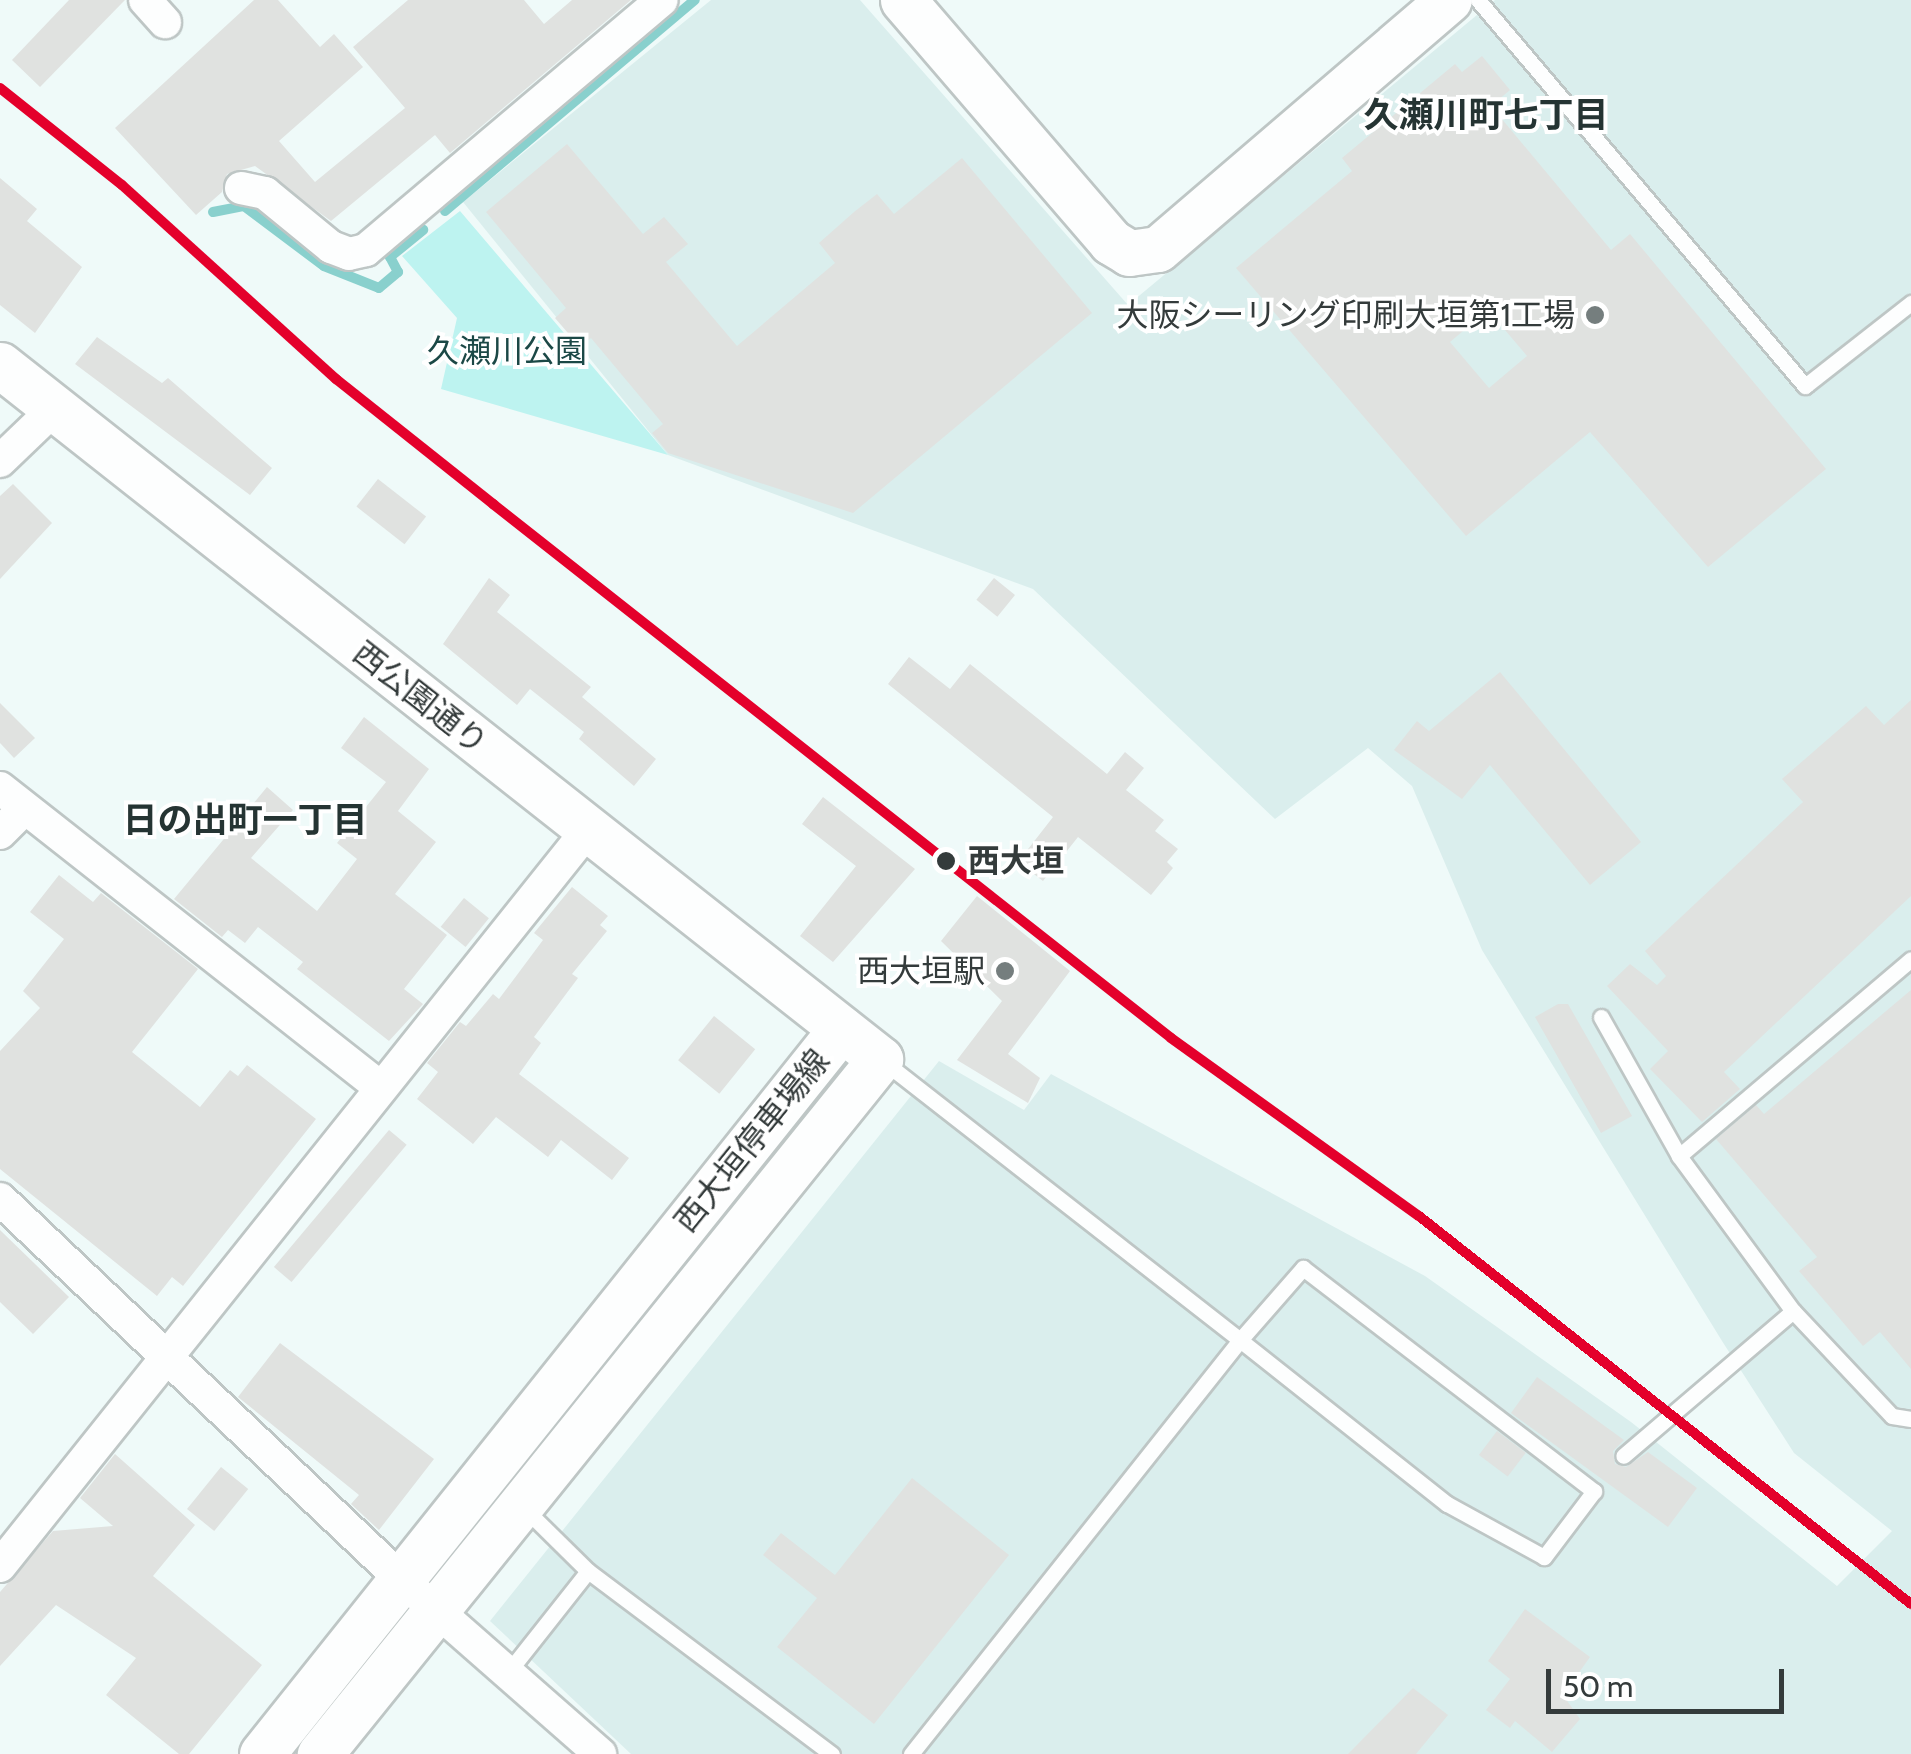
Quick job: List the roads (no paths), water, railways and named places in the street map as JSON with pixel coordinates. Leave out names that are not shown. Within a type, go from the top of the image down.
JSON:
[{"type":"main road","points":[[903,0],[1111,242],[1129,253],[1158,249],[1450,0]]},
{"type":"main road","name":"西公園通り","points":[[0,365],[841,1029]]},
{"type":"main road","name":"西大垣停車場線","points":[[262,1754],[841,1029],[880,1058],[320,1754]]},
{"type":"street","points":[[241,188],[265,193],[330,248],[349,254],[366,250],[662,0]]},
{"type":"street","points":[[0,461],[55,408]]},
{"type":"street","points":[[8,810],[379,1086]]},
{"type":"street","points":[[0,1566],[167,1361],[379,1086],[588,831]]},
{"type":"street","points":[[0,1199],[402,1580],[440,1608],[600,1754]]},
{"type":"lane","points":[[1478,0],[1806,386],[1911,303]]},
{"type":"lane","points":[[1680,1156],[1911,959]]},
{"type":"lane","points":[[1601,1017],[1680,1156],[1793,1310],[1892,1416],[1911,1419]]},
{"type":"lane","points":[[880,1058],[1240,1340],[1447,1504],[1544,1557],[1597,1486],[1303,1268],[1240,1340],[910,1754]]},
{"type":"lane","points":[[1623,1456],[1793,1310]]},
{"type":"lane","points":[[522,1506],[588,1570],[832,1754]]},
{"type":"lane","points":[[509,1671],[588,1570]]},
{"type":"waterway","points":[[445,211],[695,0]]},
{"type":"waterway","points":[[213,212],[244,206],[324,266],[379,288],[398,272],[390,257],[423,230]]},
{"type":"place","name":"大阪シーリング印刷大垣第1工場","points":[[1595,315]]},
{"type":"place","name":"西大垣","points":[[946,861]]},
{"type":"place","name":"西大垣駅","points":[[1005,971]]},
{"type":"district","name":"久瀬川町七丁目","points":[[1486,115]]},
{"type":"district","name":"日の出町一丁目","points":[[245,820]]},
{"type":"park label","name":"久瀬川公園","points":[[507,351]]}]
